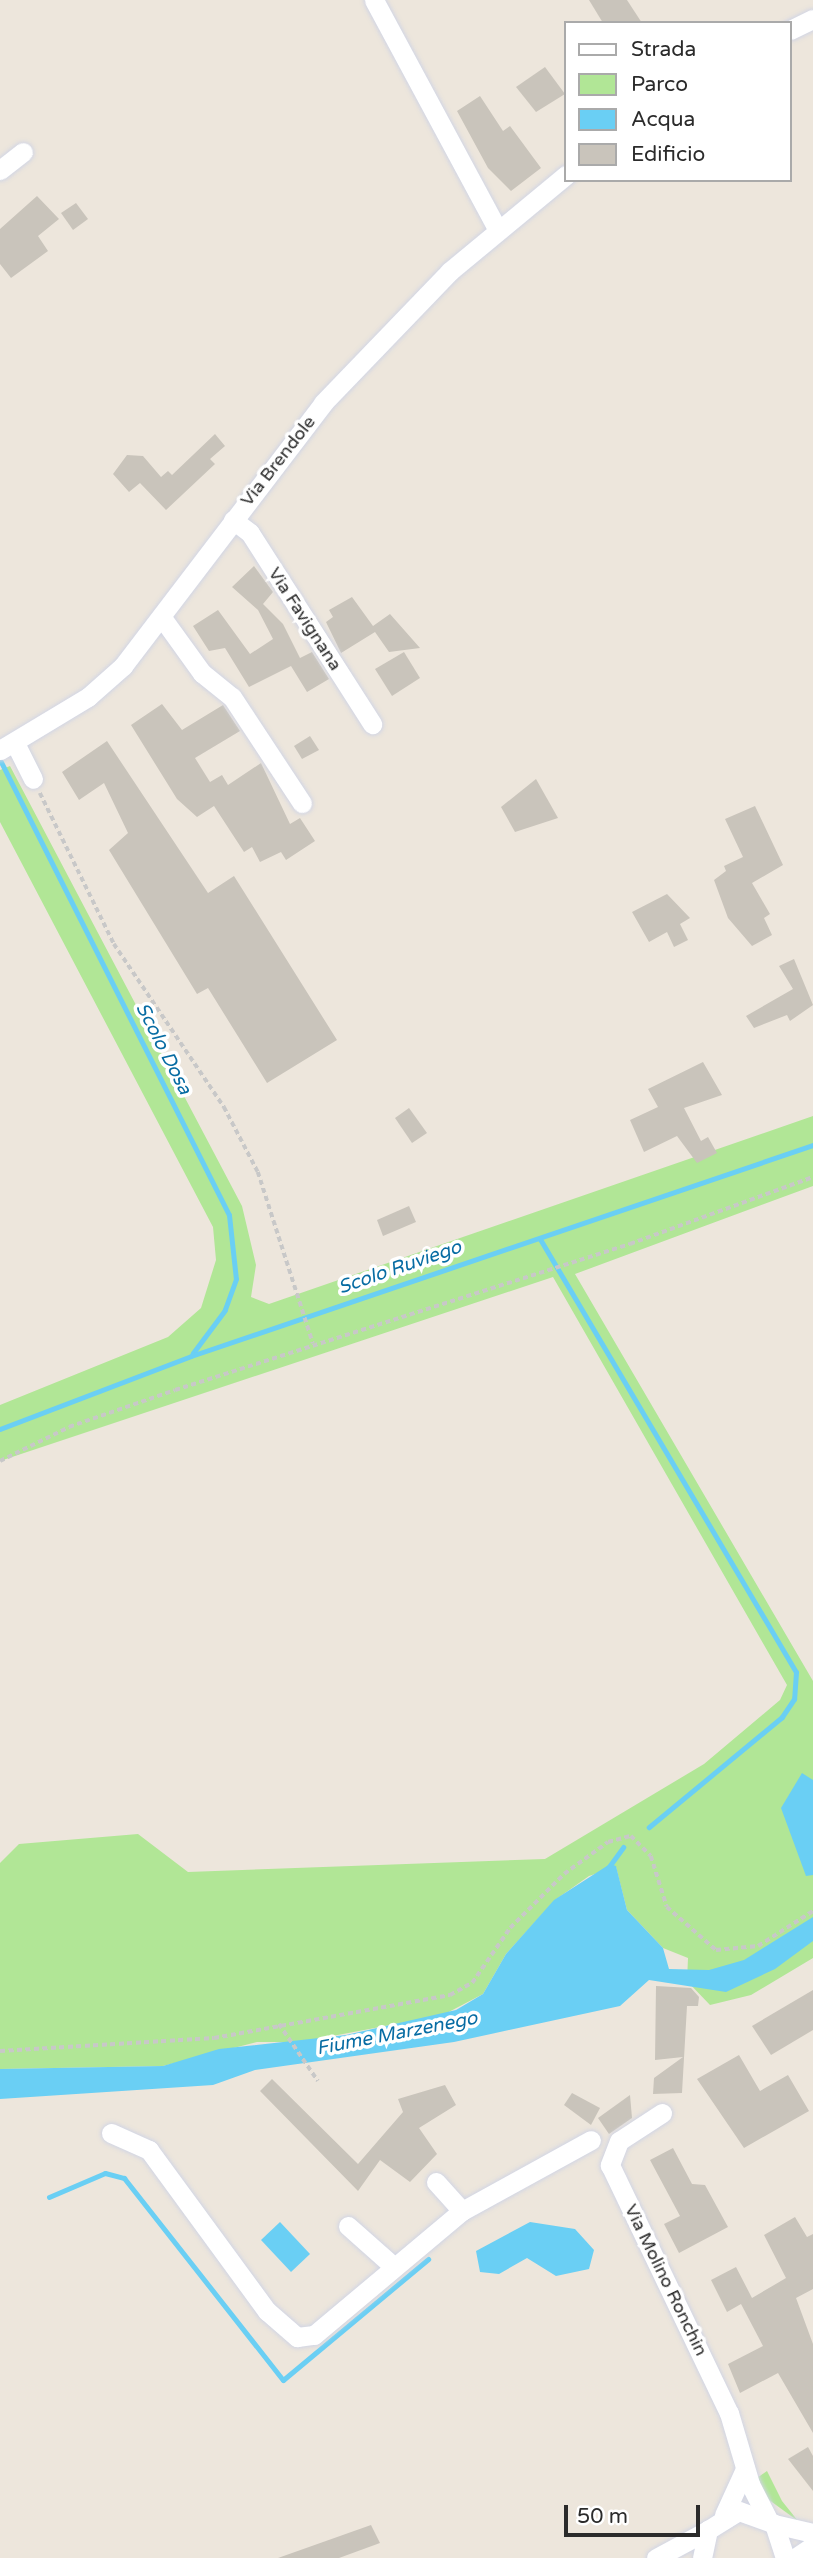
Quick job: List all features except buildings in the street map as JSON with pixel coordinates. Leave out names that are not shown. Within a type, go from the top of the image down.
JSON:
[{"type":"street","points":[[374,0],[497,228]]},
{"type":"street","points":[[792,29],[813,19]]},
{"type":"street","points":[[0,170],[23,152]]},
{"type":"street","name":"Via Brendole","points":[[5,748],[88,697],[163,619],[233,520],[323,403],[497,228],[564,177]]},
{"type":"street","name":"Via Favignana","points":[[233,520],[250,533],[372,724]]},
{"type":"street","points":[[163,619],[202,673],[232,697],[302,803]]},
{"type":"street","points":[[5,748],[33,779]]},
{"type":"street","name":"Via Molino Ronchin","points":[[662,2113],[619,2141],[610,2165],[729,2413],[745,2469],[785,2558]]},
{"type":"street","points":[[111,2133],[149,2150],[267,2311],[297,2337],[314,2335],[392,2265],[462,2211],[591,2140]]},
{"type":"street","points":[[436,2182],[462,2211]]},
{"type":"street","points":[[348,2226],[392,2265]]},
{"type":"street","points":[[656,2558],[708,2530],[724,2515],[745,2469]]},
{"type":"street","points":[[724,2515],[752,2512],[771,2522],[813,2533]]},
{"type":"street","points":[[702,2558],[708,2530]]},
{"type":"street","points":[[795,2558],[813,2546]]},
{"type":"path","points":[[33,779],[114,944],[224,1107],[258,1172],[305,1310],[313,1343]]},
{"type":"path","points":[[0,1461],[69,1427],[313,1343],[569,1265],[813,1177]]},
{"type":"path","points":[[0,2051],[214,2038],[279,2024],[450,1995],[478,1976],[510,1928],[564,1874],[608,1842],[631,1836],[651,1856],[667,1907],[716,1950],[758,1946],[813,1911]]},
{"type":"path","points":[[279,2024],[318,2081]]},
{"type":"green space","points":[[10,766],[242,1206],[256,1265],[251,1297],[269,1304],[813,1116],[813,1186],[575,1274],[813,1681],[813,1958],[751,1995],[710,2005],[687,1981],[688,1958],[663,1948],[627,1910],[616,1867],[589,1876],[555,1900],[506,1954],[483,1994],[443,2015],[301,2042],[257,2042],[163,2066],[0,2069],[0,1863],[19,1844],[138,1834],[188,1872],[545,1859],[704,1764],[780,1700],[787,1685],[553,1277],[0,1461],[0,1405],[168,1337],[201,1308],[216,1260],[213,1227],[0,822],[0,770]]},
{"type":"green space","points":[[767,2471],[782,2501],[798,2521],[765,2497],[757,2478]]},
{"type":"water","points":[[802,1773],[813,1780],[813,1875],[806,1876],[781,1808]]},
{"type":"water","name":"Fiume Marzenego","points":[[610,1864],[616,1866],[627,1910],[663,1948],[669,1969],[709,1970],[744,1960],[813,1917],[813,1941],[775,1969],[726,1992],[649,1980],[620,2006],[454,2042],[255,2070],[213,2085],[0,2099],[0,2069],[163,2066],[219,2049],[346,2035],[456,2010],[483,1994],[506,1954],[554,1900]]},
{"type":"water","points":[[280,2222],[310,2254],[291,2272],[261,2240]]},
{"type":"water","points":[[530,2222],[575,2229],[594,2250],[589,2269],[556,2276],[527,2258],[499,2274],[480,2272],[476,2251]]},
{"type":"waterway","name":"Scolo Dosa","points":[[0,760],[229,1215],[236,1279],[225,1310],[193,1353]]},
{"type":"waterway","name":"Scolo Ruviego","points":[[0,1429],[191,1356],[813,1145]]},
{"type":"waterway","points":[[540,1239],[796,1672],[794,1699],[782,1717],[649,1827]]},
{"type":"waterway","points":[[608,1868],[623,1847]]},
{"type":"waterway","points":[[49,2197],[105,2173],[124,2178],[283,2380],[428,2259]]}]
